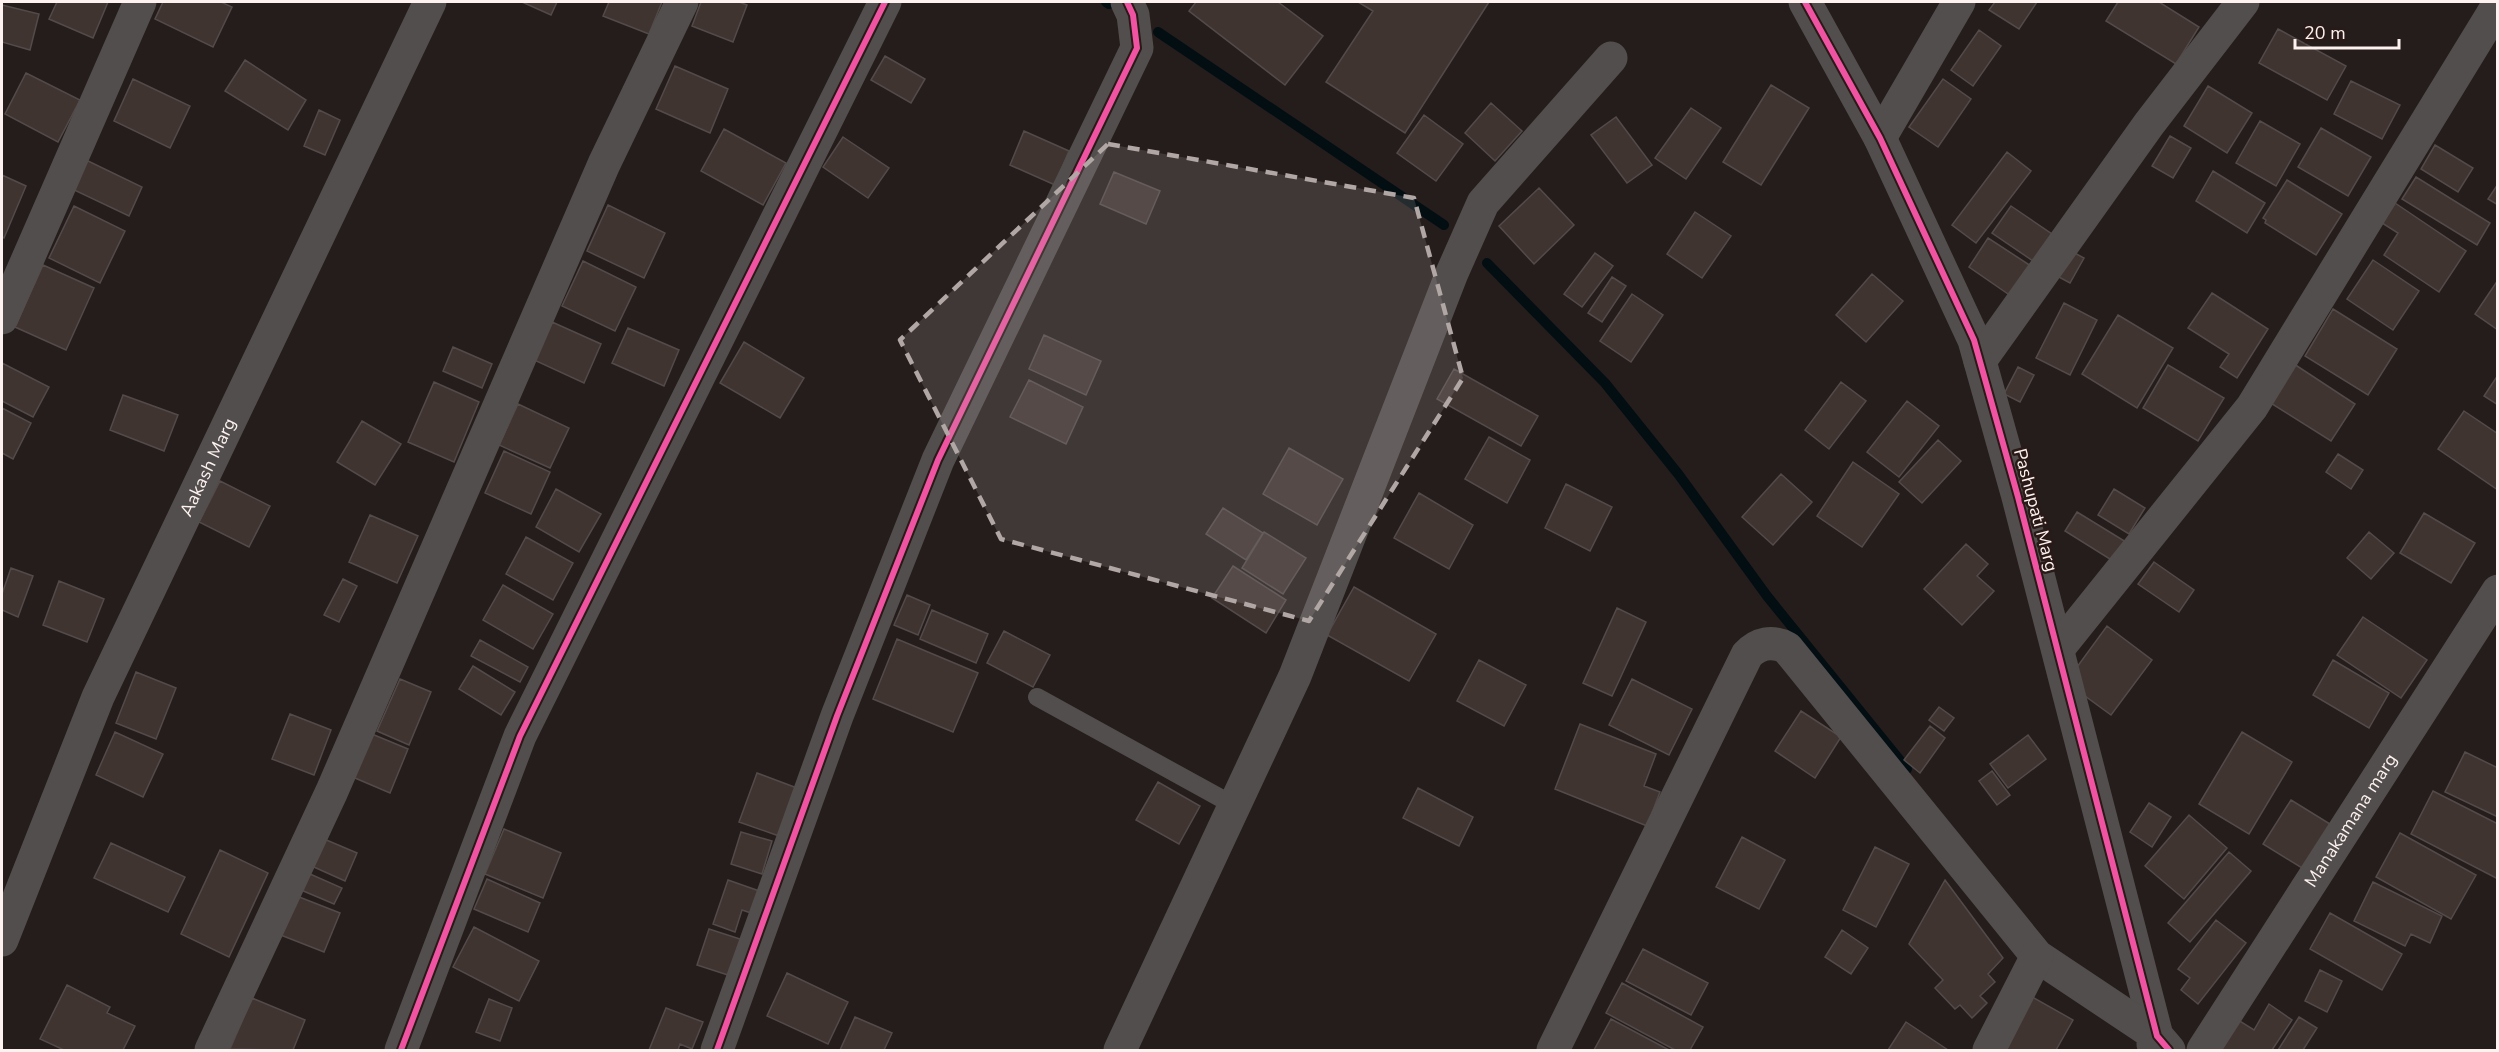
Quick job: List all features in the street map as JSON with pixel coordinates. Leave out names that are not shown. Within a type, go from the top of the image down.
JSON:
[{"type":"street","points":[[2,318],[140,2]]},
{"type":"street","name":"Aakash Marg","points":[[2,940],[98,697],[430,2]]},
{"type":"street","points":[[211,1050],[332,791],[604,164],[682,2]]},
{"type":"street","points":[[401,1050],[520,736],[885,2]]},
{"type":"street","points":[[717,1050],[837,716],[938,460],[1137,48],[1133,15],[1127,2]]},
{"type":"street","name":"Pashupati Marg","points":[[1805,2],[1880,138],[1974,340],[2058,649],[2158,1046]]},
{"type":"street","points":[[1880,138],[1959,2]]},
{"type":"street","points":[[1980,361],[2149,124],[2243,2]]},
{"type":"street","points":[[2058,649],[2252,407],[2498,5]]},
{"type":"street","points":[[1120,1050],[1295,676],[1452,273],[1483,203],[1611,58]]},
{"type":"street","name":"Manakamana marg","points":[[2202,1050],[2498,591]]},
{"type":"street","points":[[1553,1050],[1747,655],[1755,646],[1777,642],[1786,648],[2037,957],[2158,1046]]},
{"type":"street","points":[[1989,1050],[2037,957]]},
{"type":"lane","points":[[1037,697],[1235,806]]},
{"type":"highlighted area","points":[[1108,144],[1414,198],[1463,378],[1309,621],[1001,539],[900,340]]},
{"type":"building","points":[[57,2],[108,2],[93,38],[49,19]]},
{"type":"building","points":[[163,2],[221,2],[232,7],[213,47],[155,19]]},
{"type":"building","points":[[522,2],[557,2],[551,15]]},
{"type":"building","points":[[609,2],[662,2],[649,34],[603,16]]},
{"type":"building","points":[[701,2],[739,2],[747,5],[733,42],[692,26]]},
{"type":"building","points":[[1196,2],[1278,2],[1323,36],[1285,85],[1189,11]]},
{"type":"building","points":[[1358,2],[1489,2],[1405,133],[1326,82],[1373,11]]},
{"type":"building","points":[[1995,2],[2037,2],[2019,29],[1989,10]]},
{"type":"building","points":[[2118,2],[2159,2],[2199,27],[2176,64],[2106,21]]},
{"type":"building","points":[[2,5],[39,14],[30,50],[2,42]]},
{"type":"building","points":[[2278,29],[2346,66],[2327,100],[2259,63]]},
{"type":"building","points":[[1979,30],[2001,46],[1973,86],[1951,70]]},
{"type":"building","points":[[885,56],[925,79],[911,103],[871,80]]},
{"type":"building","points":[[245,60],[306,100],[288,130],[225,91]]},
{"type":"building","points":[[675,66],[728,89],[710,133],[656,109]]},
{"type":"building","points":[[26,73],[80,100],[58,142],[5,114]]},
{"type":"building","points":[[133,79],[190,106],[170,148],[114,121]]},
{"type":"building","points":[[1943,79],[1971,99],[1938,147],[1909,127]]},
{"type":"building","points":[[2351,81],[2400,105],[2382,139],[2334,114]]},
{"type":"building","points":[[1771,85],[1809,108],[1761,185],[1723,162]]},
{"type":"building","points":[[2208,86],[2252,113],[2227,153],[2184,126]]},
{"type":"building","points":[[1491,103],[1522,131],[1495,161],[1465,133]]},
{"type":"building","points":[[1691,108],[1721,128],[1686,179],[1655,158]]},
{"type":"building","points":[[319,110],[340,120],[325,155],[304,146]]},
{"type":"building","points":[[1424,115],[1463,144],[1436,181],[1397,153]]},
{"type":"building","points":[[1616,117],[1652,165],[1627,183],[1591,135]]},
{"type":"building","points":[[2260,121],[2300,144],[2276,186],[2236,163]]},
{"type":"building","points":[[2321,128],[2371,157],[2348,196],[2298,167]]},
{"type":"building","points":[[724,129],[786,163],[763,205],[701,171]]},
{"type":"building","points":[[1024,131],[1069,151],[1055,185],[1010,165]]},
{"type":"building","points":[[2170,136],[2191,148],[2173,178],[2152,166]]},
{"type":"building","points":[[843,137],[889,168],[868,198],[823,167]]},
{"type":"building","points":[[2435,145],[2473,168],[2458,192],[2421,169]]},
{"type":"building","points":[[2007,152],[2031,171],[1976,243],[1952,225]]},
{"type":"building","points":[[86,160],[142,187],[129,216],[72,189]]},
{"type":"building","points":[[2213,171],[2265,203],[2247,233],[2196,201]]},
{"type":"building","points":[[1114,172],[1160,191],[1146,224],[1100,204]]},
{"type":"building","points":[[2,175],[26,186],[4,238],[2,237]]},
{"type":"building","points":[[2416,177],[2490,223],[2477,245],[2402,199]]},
{"type":"building","points":[[2287,180],[2342,214],[2316,255],[2265,223],[2266,220],[2263,218]]},
{"type":"building","points":[[2498,184],[2498,205],[2488,199]]},
{"type":"building","points":[[1539,188],[1574,225],[1534,264],[1499,226]]},
{"type":"building","points":[[2395,203],[2466,251],[2439,292],[2384,255],[2398,233],[2382,223]]},
{"type":"building","points":[[608,205],[665,233],[644,278],[587,251]]},
{"type":"building","points":[[74,206],[125,231],[100,283],[49,258]]},
{"type":"building","points":[[2011,206],[2052,234],[2033,261],[1992,233]]},
{"type":"building","points":[[1695,212],[1731,236],[1702,278],[1667,254]]},
{"type":"building","points":[[1988,238],[2031,266],[2011,296],[1969,267]]},
{"type":"building","points":[[2069,250],[2084,258],[2070,283],[2055,275]]},
{"type":"building","points":[[1595,253],[1613,266],[1582,307],[1564,294]]},
{"type":"building","points":[[2373,260],[2419,291],[2393,330],[2347,299]]},
{"type":"building","points":[[583,261],[636,287],[615,331],[562,306]]},
{"type":"building","points":[[43,265],[94,288],[66,350],[15,327]]},
{"type":"building","points":[[1872,274],[1903,301],[1866,342],[1836,315]]},
{"type":"building","points":[[1612,277],[1626,286],[1602,322],[1588,313]]},
{"type":"building","points":[[2498,280],[2498,330],[2475,314]]},
{"type":"building","points":[[2212,293],[2268,329],[2237,378],[2220,367],[2229,354],[2188,328]]},
{"type":"building","points":[[1632,294],[1663,315],[1631,362],[1600,341]]},
{"type":"building","points":[[2064,303],[2097,320],[2070,375],[2036,358]]},
{"type":"building","points":[[2333,309],[2397,349],[2368,395],[2305,356]]},
{"type":"building","points":[[2118,315],[2173,348],[2137,408],[2082,374]]},
{"type":"building","points":[[552,322],[601,344],[584,383],[534,360]]},
{"type":"building","points":[[628,328],[679,350],[664,386],[612,363]]},
{"type":"building","points":[[1044,335],[1101,361],[1086,395],[1029,369]]},
{"type":"building","points":[[744,342],[804,378],[780,418],[720,383]]},
{"type":"building","points":[[453,347],[492,364],[482,388],[443,371]]},
{"type":"building","points":[[2,363],[49,387],[33,417],[2,401]]},
{"type":"building","points":[[2294,364],[2355,404],[2331,441],[2269,402]]},
{"type":"building","points":[[2168,365],[2224,398],[2198,441],[2143,408]]},
{"type":"building","points":[[2018,367],[2034,375],[2020,402],[2004,394]]},
{"type":"building","points":[[1454,369],[1538,416],[1521,446],[1437,399]]},
{"type":"building","points":[[2498,375],[2498,405],[2484,396]]},
{"type":"building","points":[[1029,380],[1083,407],[1066,444],[1010,417]]},
{"type":"building","points":[[434,382],[479,402],[454,462],[408,442]]},
{"type":"building","points":[[1841,382],[1866,401],[1829,449],[1805,430]]},
{"type":"building","points":[[123,395],[178,415],[164,451],[110,430]]},
{"type":"building","points":[[1907,401],[1939,426],[1899,477],[1867,452]]},
{"type":"building","points":[[518,404],[569,428],[550,468],[499,445]]},
{"type":"building","points":[[2,408],[31,423],[13,459],[2,453]]},
{"type":"building","points":[[2464,411],[2498,434],[2498,490],[2438,449]]},
{"type":"building","points":[[362,421],[401,444],[375,485],[337,462]]},
{"type":"building","points":[[1489,437],[1530,460],[1507,503],[1465,479]]},
{"type":"building","points":[[1938,440],[1961,461],[1922,503],[1899,482]]},
{"type":"building","points":[[1289,448],[1343,479],[1317,525],[1263,494]]},
{"type":"building","points":[[504,451],[550,472],[531,514],[485,493]]},
{"type":"building","points":[[2338,454],[2363,470],[2351,489],[2326,472]]},
{"type":"building","points":[[1853,462],[1899,494],[1862,547],[1817,516]]},
{"type":"building","points":[[1781,474],[1812,502],[1773,545],[1742,517]]},
{"type":"building","points":[[220,481],[270,506],[249,547],[199,522]]},
{"type":"building","points":[[1566,484],[1612,507],[1590,551],[1545,528]]},
{"type":"building","points":[[556,489],[601,514],[579,552],[536,527]]},
{"type":"building","points":[[2114,489],[2145,508],[2129,534],[2098,515]]},
{"type":"building","points":[[1419,493],[1473,525],[1449,569],[1394,538]]},
{"type":"building","points":[[1223,508],[1263,533],[1246,560],[1206,534]]},
{"type":"building","points":[[2077,512],[2126,542],[2113,561],[2065,531]]},
{"type":"building","points":[[2424,513],[2475,543],[2451,583],[2400,553]]},
{"type":"building","points":[[370,515],[418,536],[397,583],[349,562]]},
{"type":"building","points":[[1264,532],[1306,558],[1283,594],[1242,568]]},
{"type":"building","points":[[2369,532],[2394,553],[2371,579],[2347,558]]},
{"type":"building","points":[[526,537],[573,563],[553,600],[506,574]]},
{"type":"building","points":[[1966,544],[1988,564],[1977,576],[1994,591],[1962,625],[1924,589]]},
{"type":"building","points":[[2154,562],[2194,590],[2179,612],[2138,584]]},
{"type":"building","points":[[1233,566],[1286,600],[1266,633],[1212,598]]},
{"type":"building","points":[[11,568],[33,576],[18,617],[2,610],[2,594]]},
{"type":"building","points":[[343,579],[357,586],[339,622],[324,615]]},
{"type":"building","points":[[59,581],[104,599],[87,642],[43,625]]},
{"type":"building","points":[[503,585],[553,614],[533,649],[483,620]]},
{"type":"building","points":[[1354,587],[1436,634],[1409,681],[1327,635]]},
{"type":"building","points":[[907,595],[930,605],[918,635],[894,625]]},
{"type":"building","points":[[1617,608],[1646,622],[1612,696],[1583,683]]},
{"type":"building","points":[[932,610],[988,634],[976,663],[920,639]]},
{"type":"building","points":[[2363,617],[2427,660],[2401,698],[2337,655]]},
{"type":"building","points":[[2107,626],[2152,660],[2111,715],[2066,682]]},
{"type":"building","points":[[1004,631],[1050,655],[1033,687],[987,663]]},
{"type":"building","points":[[897,639],[978,673],[953,732],[873,699]]},
{"type":"building","points":[[480,640],[528,667],[520,682],[471,656]]},
{"type":"building","points":[[1479,660],[1526,685],[1504,726],[1457,701]]},
{"type":"building","points":[[2333,660],[2389,693],[2369,728],[2313,695]]},
{"type":"building","points":[[473,666],[515,692],[501,715],[459,689]]},
{"type":"building","points":[[136,672],[176,688],[156,739],[116,723]]},
{"type":"building","points":[[400,679],[431,692],[409,745],[377,731]]},
{"type":"building","points":[[1632,679],[1692,709],[1669,755],[1609,725]]},
{"type":"building","points":[[1939,707],[1954,718],[1944,731],[1929,720]]},
{"type":"building","points":[[1801,711],[1841,737],[1815,778],[1775,751]]},
{"type":"building","points":[[290,714],[331,730],[314,775],[272,759]]},
{"type":"building","points":[[1580,724],[1656,754],[1644,786],[1660,792],[1647,826],[1555,789]]},
{"type":"building","points":[[1930,726],[1945,738],[1920,773],[1904,760]]},
{"type":"building","points":[[115,732],[163,754],[143,797],[96,775]]},
{"type":"building","points":[[367,732],[408,749],[390,793],[348,775]]},
{"type":"building","points":[[2242,732],[2292,762],[2249,834],[2199,804]]},
{"type":"building","points":[[2028,735],[2046,759],[2008,788],[1990,764]]},
{"type":"building","points":[[2465,752],[2498,768],[2498,817],[2445,792]]},
{"type":"building","points":[[1992,771],[2010,795],[1997,805],[1979,781]]},
{"type":"building","points":[[757,773],[797,788],[779,836],[739,822]]},
{"type":"building","points":[[1158,782],[1200,806],[1179,844],[1136,820]]},
{"type":"building","points":[[1418,788],[1473,817],[1459,846],[1403,818]]},
{"type":"building","points":[[2433,791],[2498,824],[2498,879],[2411,834]]},
{"type":"building","points":[[2291,800],[2330,824],[2302,868],[2263,844]]},
{"type":"building","points":[[2149,803],[2171,817],[2152,847],[2130,832]]},
{"type":"building","points":[[2189,815],[2227,848],[2184,899],[2145,866]]},
{"type":"building","points":[[504,829],[561,853],[543,898],[485,874]]},
{"type":"building","points":[[741,832],[772,841],[762,874],[731,864]]},
{"type":"building","points":[[2400,833],[2476,875],[2451,919],[2376,877]]},
{"type":"building","points":[[317,836],[357,853],[345,881],[305,863]]},
{"type":"building","points":[[1742,837],[1785,860],[1759,909],[1716,887]]},
{"type":"building","points":[[111,843],[185,877],[168,912],[94,878]]},
{"type":"building","points":[[1875,847],[1909,864],[1876,927],[1843,910]]},
{"type":"building","points":[[220,850],[268,873],[229,957],[181,934]]},
{"type":"building","points":[[2229,852],[2251,871],[2190,942],[2168,923]]},
{"type":"building","points":[[301,870],[342,888],[334,904],[294,887]]},
{"type":"building","points":[[487,879],[540,903],[528,932],[474,909]]},
{"type":"building","points":[[728,880],[765,893],[757,915],[742,910],[735,932],[713,924]]},
{"type":"building","points":[[1945,880],[2003,958],[1988,974],[1995,982],[1980,996],[1987,1003],[1972,1018],[1960,1005],[1955,1009],[1935,988],[1943,980],[1909,944]]},
{"type":"building","points":[[2373,882],[2442,916],[2430,943],[2411,934],[2405,946],[2354,921]]},
{"type":"building","points":[[289,893],[340,913],[324,952],[273,932]]},
{"type":"building","points":[[2330,913],[2402,954],[2382,990],[2310,949]]},
{"type":"building","points":[[2216,920],[2246,943],[2198,1004],[2181,990],[2190,978],[2178,969]]},
{"type":"building","points":[[474,927],[539,961],[519,1001],[453,967]]},
{"type":"building","points":[[709,929],[743,940],[731,976],[697,965]]},
{"type":"building","points":[[1842,930],[1868,948],[1851,974],[1825,957]]},
{"type":"building","points":[[1643,949],[1708,983],[1691,1015],[1626,981]]},
{"type":"building","points":[[2320,970],[2342,981],[2327,1012],[2305,1001]]},
{"type":"building","points":[[787,973],[848,1002],[828,1044],[767,1016]]},
{"type":"building","points":[[1622,983],[1703,1027],[1690,1050],[1675,1050],[1606,1013]]},
{"type":"building","points":[[67,985],[110,1007],[107,1013],[135,1026],[123,1050],[64,1050],[40,1039]]},
{"type":"building","points":[[2025,993],[2073,1020],[2056,1050],[1994,1050]]},
{"type":"building","points":[[252,998],[305,1020],[293,1050],[230,1049]]},
{"type":"building","points":[[489,999],[512,1008],[500,1041],[476,1032]]},
{"type":"building","points":[[2269,1004],[2292,1020],[2272,1050],[2216,1050],[2235,1018],[2254,1030]]},
{"type":"building","points":[[666,1008],[703,1022],[692,1049],[680,1044],[678,1050],[649,1050]]},
{"type":"building","points":[[855,1017],[892,1033],[884,1050],[840,1050]]},
{"type":"building","points":[[2299,1017],[2317,1028],[2303,1050],[2278,1050]]},
{"type":"building","points":[[1611,1019],[1669,1050],[1594,1050]]},
{"type":"building","points":[[1906,1022],[1948,1050],[1888,1050]]},
{"type":"waterway","points":[[1158,32],[1444,225]]},
{"type":"waterway","points":[[1487,263],[1605,383],[1679,475],[1767,596],[1907,769]]},
{"type":"cycle path","points":[[401,1050],[520,736],[885,2]]},
{"type":"cycle path","points":[[717,1050],[837,716],[938,460],[1137,48],[1133,15],[1127,2]]},
{"type":"cycle path","points":[[1805,2],[1880,138],[1974,340],[2018,497],[2157,1036],[2169,1050]]}]
